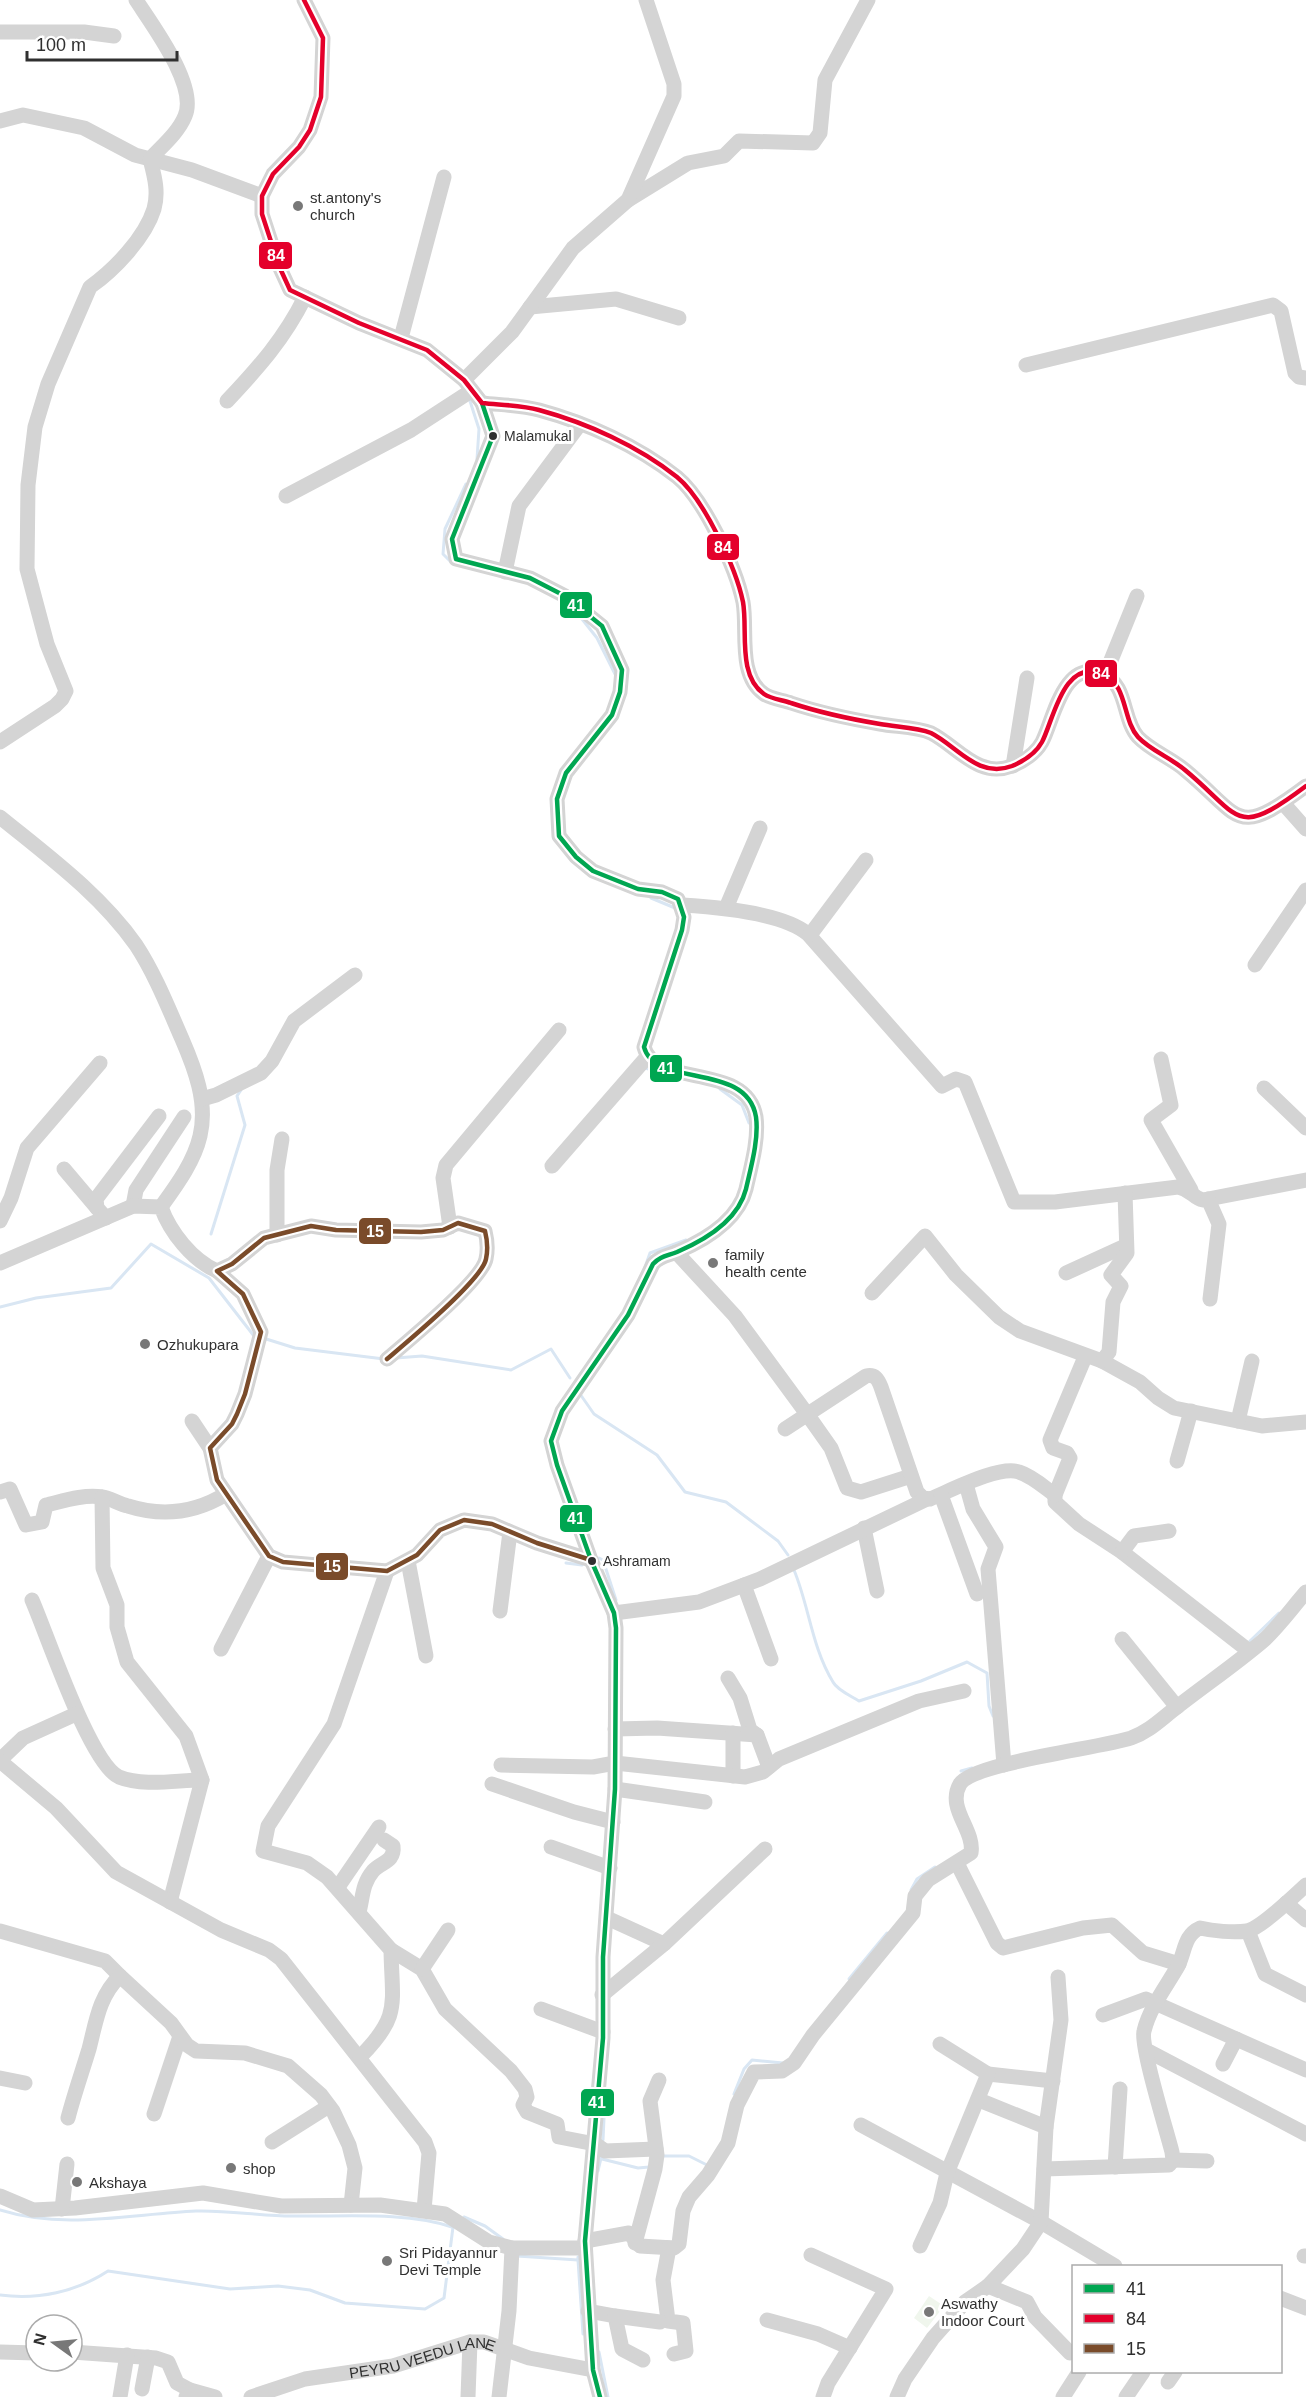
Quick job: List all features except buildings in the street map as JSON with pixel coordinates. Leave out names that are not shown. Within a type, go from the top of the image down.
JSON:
[{"type":"street","points":[[136,0],[167,48],[188,101],[186,114],[179,128],[150,159]]},
{"type":"street","points":[[304,0],[323,38],[321,97],[310,130],[299,147],[273,174],[262,196],[262,214],[279,266],[290,290],[359,323],[427,350],[468,385],[482,403],[493,436],[452,539],[456,559],[530,578],[565,596],[602,626],[622,670],[620,692],[612,715],[566,773],[557,799],[559,836],[576,857],[593,871],[638,889],[674,895],[682,905],[682,930],[644,1047],[646,1057],[654,1064],[709,1077],[742,1092],[753,1106],[756,1117],[757,1132],[745,1192],[737,1208],[722,1227],[676,1252],[659,1257],[653,1264],[628,1315],[562,1411],[551,1441],[553,1453],[591,1560],[614,1613],[615,1789],[602,1995],[603,2032],[585,2245],[593,2370],[600,2397]]},
{"type":"street","points":[[628,200],[674,96],[674,84],[646,0]]},
{"type":"street","points":[[286,496],[411,430],[468,385],[512,332],[573,248],[628,200],[688,163],[724,156],[739,141],[813,142],[816,140],[820,133],[825,80],[868,0]]},
{"type":"street","points":[[0,32],[84,32],[114,36]]},
{"type":"street","points":[[0,121],[22,116],[84,128],[135,155],[192,170],[262,196]]},
{"type":"street","points":[[0,742],[55,706],[65,694],[63,681],[47,644],[27,569],[28,485],[35,427],[48,384],[90,287],[104,277],[137,239],[154,209],[156,182],[150,159]]},
{"type":"street","points":[[401,338],[444,177]]},
{"type":"street","points":[[227,400],[272,354],[290,327],[305,297]]},
{"type":"street","points":[[530,307],[616,299],[680,318]]},
{"type":"street","points":[[1026,365],[1273,305],[1281,311],[1295,373],[1299,377],[1306,378]]},
{"type":"street","points":[[482,403],[536,409],[580,424],[632,447],[679,478],[704,511],[722,544],[743,603],[747,666],[756,686],[766,695],[830,716],[930,733],[969,761],[991,769],[1013,766],[1029,758],[1042,742],[1055,703],[1078,674],[1091,671],[1105,675],[1118,687],[1137,736],[1184,769],[1228,812],[1239,817],[1250,818],[1283,803],[1306,786]]},
{"type":"street","points":[[505,572],[519,506],[580,424]]},
{"type":"street","points":[[1105,675],[1137,596]]},
{"type":"street","points":[[1013,766],[1027,678]]},
{"type":"street","points":[[1283,803],[1306,829]]},
{"type":"street","points":[[0,817],[85,889],[112,916],[137,947],[160,988],[183,1042],[202,1099],[200,1138],[182,1179],[161,1207]]},
{"type":"street","points":[[726,908],[760,828]]},
{"type":"street","points":[[810,935],[866,860]]},
{"type":"street","points":[[1255,964],[1306,890]]},
{"type":"street","points":[[682,905],[726,908],[797,926],[810,935],[942,1086],[956,1079],[965,1082],[1014,1202],[1055,1202],[1178,1187],[1191,1190]]},
{"type":"street","points":[[202,1099],[216,1095],[261,1073],[267,1068],[294,1021],[355,975]]},
{"type":"street","points":[[450,1227],[443,1178],[446,1165],[559,1030]]},
{"type":"street","points":[[552,1166],[646,1057]]},
{"type":"street","points":[[1161,1059],[1171,1105],[1151,1120],[1191,1190],[1199,1199],[1306,1179]]},
{"type":"street","points":[[0,1221],[11,1198],[27,1148],[100,1063]]},
{"type":"street","points":[[1264,1088],[1306,1128]]},
{"type":"street","points":[[101,1213],[96,1200],[159,1116]]},
{"type":"street","points":[[133,1206],[136,1190],[184,1117]]},
{"type":"street","points":[[277,1235],[277,1170],[282,1139]]},
{"type":"street","points":[[64,1169],[101,1213]]},
{"type":"street","points":[[1102,1361],[1109,1352],[1113,1302],[1121,1286],[1111,1275],[1127,1253],[1125,1193]]},
{"type":"street","points":[[1208,1199],[1219,1224],[1210,1299]]},
{"type":"street","points":[[0,1263],[101,1213],[133,1206],[161,1207]]},
{"type":"street","points":[[161,1207],[183,1244],[243,1294],[259,1338],[237,1414],[232,1424],[210,1448]]},
{"type":"street","points":[[217,1271],[232,1264],[264,1238],[311,1226],[336,1230],[421,1232],[450,1227],[458,1223],[471,1224],[485,1231],[486,1260],[453,1300],[387,1359]]},
{"type":"street","points":[[872,1293],[925,1236],[956,1275],[999,1317],[1020,1331],[1102,1361],[1140,1382],[1165,1403],[1191,1412],[1262,1426],[1306,1422]]},
{"type":"street","points":[[1066,1274],[1125,1246]]},
{"type":"street","points":[[676,1252],[735,1316],[807,1414],[831,1448],[847,1488],[861,1492],[911,1476]]},
{"type":"street","points":[[1085,1356],[1050,1440],[1051,1446],[1067,1453],[1070,1458],[1055,1495],[1055,1502],[1079,1524],[1122,1552],[1249,1651]]},
{"type":"street","points":[[1238,1421],[1251,1361]]},
{"type":"street","points":[[785,1429],[866,1376],[875,1376],[881,1387],[917,1492],[934,1497]]},
{"type":"street","points":[[1177,1461],[1191,1412]]},
{"type":"street","points":[[192,1421],[210,1448],[217,1480],[226,1494],[269,1556],[283,1562],[387,1571],[408,1561],[440,1530],[464,1520],[492,1524],[591,1560]]},
{"type":"street","points":[[614,1613],[699,1602],[744,1585],[934,1497],[966,1484],[1013,1470],[1022,1472],[1055,1495]]},
{"type":"street","points":[[966,1484],[973,1509],[996,1547],[988,1569],[1004,1762]]},
{"type":"street","points":[[0,1492],[10,1489],[26,1525],[42,1522],[46,1505],[81,1497],[102,1497],[146,1512],[178,1513],[209,1504],[226,1494]]},
{"type":"street","points":[[102,1497],[103,1568],[117,1605],[117,1627],[127,1662],[186,1736],[202,1780],[170,1902]]},
{"type":"street","points":[[934,1497],[976,1594]]},
{"type":"street","points":[[864,1528],[877,1591]]},
{"type":"street","points":[[500,1611],[510,1532]]},
{"type":"street","points":[[1122,1552],[1134,1536],[1169,1532]]},
{"type":"street","points":[[221,1649],[269,1556]]},
{"type":"street","points":[[408,1561],[426,1656]]},
{"type":"street","points":[[387,1571],[334,1724],[268,1826],[263,1851],[307,1863],[338,1887],[392,1950],[422,1969],[445,2009],[511,2071],[525,2089],[526,2112],[556,2124],[558,2137],[595,2144],[605,2151],[656,2149]]},
{"type":"street","points":[[744,1585],[771,1659]]},
{"type":"street","points":[[0,2196],[33,2210],[62,2210],[203,2193],[281,2206],[380,2205],[445,2214],[489,2242],[512,2248],[585,2245],[629,2233],[635,2243],[640,2246],[669,2248],[679,2244],[682,2216],[689,2197],[708,2175],[728,2143],[737,2106],[754,2072],[782,2071],[794,2063],[813,2035],[913,1913],[916,1893],[933,1876],[968,1857],[972,1850],[959,1815],[957,1794],[960,1784],[969,1776],[1004,1762],[1131,1738],[1149,1730],[1265,1639],[1306,1592]]},
{"type":"street","points":[[32,1600],[76,1714],[103,1762],[117,1776],[137,1781],[202,1780]]},
{"type":"street","points":[[1122,1639],[1177,1707]]},
{"type":"street","points":[[728,1678],[740,1698],[750,1730],[758,1735],[769,1767]]},
{"type":"street","points":[[501,1765],[593,1767],[615,1763],[746,1777],[769,1767],[778,1759],[919,1701],[964,1691]]},
{"type":"street","points":[[76,1714],[23,1738],[0,1761],[56,1808],[116,1872],[221,1930],[269,1950],[281,1959],[425,2142],[429,2153],[424,2210]]},
{"type":"street","points":[[615,1729],[758,1735]]},
{"type":"street","points":[[733,1733],[733,1776]]},
{"type":"street","points":[[492,1784],[574,1812],[613,1822]]},
{"type":"street","points":[[615,1789],[705,1802]]},
{"type":"street","points":[[338,1887],[382,1833],[394,1850],[390,1860],[373,1872],[363,1887],[359,1912]]},
{"type":"street","points":[[551,1847],[610,1868]]},
{"type":"street","points":[[602,1995],[664,1944],[765,1849]]},
{"type":"street","points":[[957,1863],[997,1943],[1003,1948],[1083,1928],[1112,1925],[1143,1953],[1179,1964]]},
{"type":"street","points":[[1173,2160],[1146,2050],[1144,2031],[1155,2004],[1179,1964],[1187,1939],[1195,1930],[1200,1928],[1212,1931],[1248,1931],[1306,1885]]},
{"type":"street","points":[[1286,1903],[1306,1920]]},
{"type":"street","points":[[607,1918],[664,1944]]},
{"type":"street","points":[[422,1969],[448,1930]]},
{"type":"street","points":[[0,1931],[105,1961],[171,2023],[180,2036],[196,2051],[244,2053],[288,2066],[329,2106],[349,2145],[355,2168],[351,2205]]},
{"type":"street","points":[[1248,1931],[1265,1974],[1306,1995]]},
{"type":"street","points":[[360,2057],[382,2035],[393,2009],[392,1950]]},
{"type":"street","points":[[68,2118],[90,2047],[94,2022],[110,1985],[120,1976]]},
{"type":"street","points":[[897,2397],[905,2379],[933,2338],[965,2302],[988,2286],[1023,2249],[1041,2222],[1046,2127],[1061,2020],[1058,1977]]},
{"type":"street","points":[[1103,2015],[1146,1999],[1306,2070]]},
{"type":"street","points":[[541,2009],[603,2032]]},
{"type":"street","points":[[154,2114],[180,2036]]},
{"type":"street","points":[[1222,2064],[1236,2039]]},
{"type":"street","points":[[940,2044],[988,2074],[1053,2081]]},
{"type":"street","points":[[1146,2050],[1306,2134]]},
{"type":"street","points":[[920,2246],[940,2203],[947,2173],[988,2074]]},
{"type":"street","points":[[0,2078],[25,2083]]},
{"type":"street","points":[[635,2243],[654,2176],[656,2149],[650,2101],[659,2080]]},
{"type":"street","points":[[1115,2167],[1120,2089]]},
{"type":"street","points":[[979,2100],[1046,2127]]},
{"type":"street","points":[[272,2142],[329,2106]]},
{"type":"street","points":[[861,2125],[1041,2222],[1113,2265]]},
{"type":"street","points":[[1044,2169],[1169,2164],[1173,2160],[1208,2161]]},
{"type":"street","points":[[62,2210],[67,2164]]},
{"type":"street","points":[[499,2397],[512,2248]]},
{"type":"street","points":[[669,2248],[663,2280],[668,2320],[683,2323],[686,2351],[674,2354]]},
{"type":"street","points":[[811,2254],[886,2289],[828,2383],[823,2397]]},
{"type":"street","points":[[988,2286],[1027,2302],[1035,2318],[1070,2353]]},
{"type":"street","points":[[1282,2298],[1306,2308]]},
{"type":"street","points":[[588,2312],[660,2322]]},
{"type":"street","points":[[615,2316],[622,2349],[643,2360]]},
{"type":"street","points":[[767,2320],[818,2334],[850,2348]]},
{"type":"street","points":[[468,2397],[470,2342]]},
{"type":"street","name":"PEYRU VEEDU LANE","points":[[250,2397],[305,2379],[393,2366],[470,2342],[484,2342],[529,2358],[593,2370]]},
{"type":"street","points":[[0,2352],[24,2353]]},
{"type":"street","points":[[84,2353],[148,2357],[168,2362],[177,2382],[188,2394],[214,2397]]},
{"type":"street","points":[[120,2397],[127,2355]]},
{"type":"street","points":[[142,2389],[148,2357]]},
{"type":"street","points":[[1063,2397],[1078,2373]]},
{"type":"street","points":[[1126,2397],[1142,2373]]},
{"type":"shaded area","name":"Aswathy Indoor Court","points":[[929,2296],[944,2306],[927,2328],[914,2318]]},
{"type":"waterway","points":[[469,398],[479,429],[477,459]]},
{"type":"waterway","points":[[451,562],[443,554],[445,529],[466,484]]},
{"type":"waterway","points":[[582,619],[597,638],[615,674]]},
{"type":"waterway","points":[[651,898],[675,908]]},
{"type":"waterway","points":[[645,1068],[659,1072]]},
{"type":"waterway","points":[[720,1089],[742,1105],[749,1123]]},
{"type":"waterway","points":[[211,1234],[245,1125],[237,1096],[241,1090]]},
{"type":"waterway","points":[[644,1270],[650,1253],[686,1240]]},
{"type":"waterway","points":[[0,1307],[36,1298],[111,1288],[151,1244],[209,1278],[254,1336]]},
{"type":"waterway","points":[[263,1338],[295,1348],[384,1359]]},
{"type":"waterway","points":[[396,1358],[422,1356],[511,1370],[551,1349],[570,1378]]},
{"type":"waterway","points":[[580,1394],[594,1414],[657,1455],[685,1492],[726,1502],[778,1541],[788,1555]]},
{"type":"waterway","points":[[599,1558],[603,1560],[616,1600]]},
{"type":"waterway","points":[[566,1563],[582,1565]]},
{"type":"waterway","points":[[794,1570],[820,1655],[833,1682],[841,1690],[859,1701],[921,1681],[967,1662],[987,1673],[989,1706],[993,1716]]},
{"type":"waterway","points":[[1250,1641],[1279,1613]]},
{"type":"waterway","points":[[961,1771],[972,1768]]},
{"type":"waterway","points":[[911,1890],[917,1879],[935,1867]]},
{"type":"waterway","points":[[849,1979],[887,1933]]},
{"type":"waterway","points":[[734,2094],[744,2069],[752,2060],[783,2063]]},
{"type":"waterway","points":[[603,2140],[605,2097]]},
{"type":"waterway","points":[[598,2171],[602,2154]]},
{"type":"waterway","points":[[663,2156],[689,2156],[707,2165]]},
{"type":"waterway","points":[[602,2159],[638,2168],[649,2167]]},
{"type":"waterway","points":[[0,2210],[24,2216],[73,2220],[196,2211],[280,2216],[373,2216],[414,2219],[452,2227]]},
{"type":"waterway","points":[[464,2217],[485,2226],[503,2239]]},
{"type":"waterway","points":[[0,2295],[28,2296],[56,2293],[83,2284],[108,2271],[230,2289],[278,2286],[310,2290],[345,2303],[425,2309],[444,2298],[453,2227]]},
{"type":"waterway","points":[[517,2256],[578,2260],[578,2257]]},
{"type":"waterway","points":[[578,2260],[583,2334]]},
{"type":"waterway","points":[[599,2352],[608,2397]]},
{"type":"transit line","name":"84","points":[[304,0],[323,38],[321,97],[310,130],[299,147],[273,174],[262,196],[262,214],[279,266],[290,290],[359,323],[427,350],[464,380],[482,403],[532,408],[557,415],[629,446],[677,477],[698,501],[708,517],[734,571],[743,602],[747,664],[750,676],[764,694],[813,710],[925,731],[941,739],[978,765],[1000,769],[1021,762],[1036,750],[1042,742],[1056,706],[1069,682],[1089,671],[1103,674],[1117,686],[1129,721],[1138,737],[1179,766],[1229,810],[1240,816],[1251,817],[1265,813],[1306,786]]},
{"type":"transit line","name":"41","points":[[482,403],[493,436],[452,539],[456,559],[530,578],[565,596],[602,626],[622,670],[620,692],[612,715],[566,773],[557,799],[559,836],[576,857],[593,871],[638,889],[662,892],[678,899],[684,917],[682,930],[644,1047],[652,1060],[665,1068],[720,1081],[736,1088],[749,1100],[757,1126],[746,1189],[736,1211],[709,1235],[653,1264],[628,1315],[562,1411],[551,1441],[557,1465],[591,1560],[614,1613],[616,1628],[615,1789],[603,1957],[603,2038],[585,2241],[593,2370],[600,2397]]},
{"type":"transit line","name":"15","points":[[387,1359],[472,1281],[486,1259],[485,1231],[458,1223],[443,1230],[421,1232],[336,1230],[311,1226],[264,1238],[232,1264],[217,1271],[243,1294],[261,1332],[245,1394],[237,1414],[232,1424],[210,1448],[217,1480],[269,1556],[283,1562],[387,1571],[417,1555],[440,1530],[464,1520],[492,1524],[537,1543],[591,1560]]},
{"type":"place","name":"st.antony's church","points":[[298,206]]},
{"type":"place","name":"Malamukal","points":[[493,436]]},
{"type":"place","name":"family health cente","points":[[713,1263]]},
{"type":"place","name":"Ozhukupara","points":[[145,1344]]},
{"type":"place","name":"Ashramam","points":[[592,1561]]},
{"type":"place","name":"shop","points":[[231,2168]]},
{"type":"place","name":"Akshaya","points":[[77,2182]]},
{"type":"place","name":"Sri Pidayannur Devi Temple","points":[[387,2261]]},
{"type":"place","name":"Aswathy Indoor Court","points":[[929,2312]]}]
